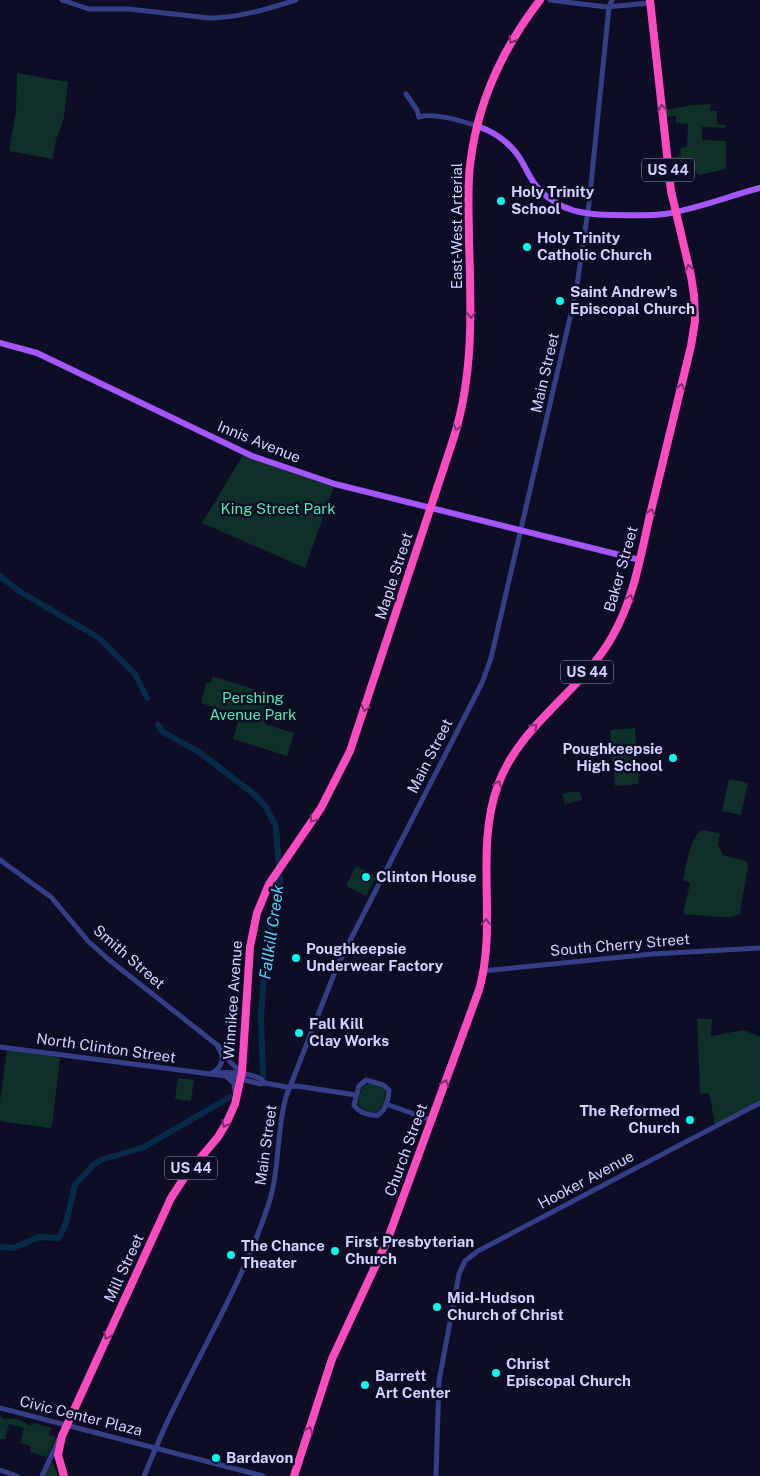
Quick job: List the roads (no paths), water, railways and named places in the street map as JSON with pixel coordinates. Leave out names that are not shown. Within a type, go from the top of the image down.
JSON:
[{"type":"highway","name":"East-West Arterial","points":[[466,379],[471,320],[469,184],[477,126],[490,85],[503,55],[519,28],[540,0]]},
{"type":"highway","name":"US 44","points":[[650,2],[670,185],[675,212]]},
{"type":"highway","name":"Baker Street","points":[[489,821],[500,779],[516,750],[533,728],[590,668],[613,636],[628,601],[640,560],[691,346],[695,314],[693,282],[675,212]]},
{"type":"highway","name":"Maple Street","points":[[254,924],[264,894],[282,864],[318,813],[338,777],[359,726],[458,424],[466,379]]},
{"type":"highway","name":"Church Street","points":[[294,1476],[332,1359],[387,1241],[475,1002],[483,971],[489,821]]},
{"type":"highway","name":"Winnikee Avenue","points":[[242,1076],[250,947],[254,924]]},
{"type":"highway","name":"Mill Street","points":[[65,1429],[171,1198],[227,1122],[235,1104],[242,1076]]},
{"type":"highway","name":"US 44","points":[[64,1476],[58,1452],[65,1429]]},
{"type":"main road","points":[[477,126],[509,145],[521,160],[534,182],[549,198],[565,208],[587,214],[651,215],[675,212],[760,188]]},
{"type":"main road","name":"Innis Avenue","points":[[0,344],[37,353],[244,453],[335,484],[640,560]]},
{"type":"street","points":[[62,0],[89,9],[129,9],[209,18],[236,17],[296,0]]},
{"type":"street","points":[[550,0],[609,7],[650,2]]},
{"type":"street","name":"Main Street","points":[[607,0],[609,7]]},
{"type":"street","name":"Main Street","points":[[144,1476],[174,1406],[232,1295],[269,1205],[275,1176],[282,1111],[338,964],[482,683],[495,644],[576,292],[587,214],[609,7],[612,0]]},
{"type":"street","points":[[406,94],[417,110],[419,117],[443,118],[477,126]]},
{"type":"street","name":"Smith Street","points":[[0,860],[51,896],[95,947],[223,1050],[232,1065],[242,1076]]},
{"type":"street","name":"South Cherry Street","points":[[483,971],[652,954],[760,948]]},
{"type":"street","points":[[209,1074],[217,1069],[222,1060],[221,1053],[216,1045]]},
{"type":"street","name":"North Clinton Street","points":[[0,1047],[224,1076],[242,1076]]},
{"type":"street","points":[[228,1058],[236,1062],[243,1056]]},
{"type":"street","name":"North Clinton Street","points":[[209,1074],[218,1073],[242,1076],[260,1084],[297,1086],[356,1095]]},
{"type":"street","points":[[224,1076],[230,1078],[234,1083],[235,1104]]},
{"type":"street","points":[[370,1081],[388,1088],[389,1095],[386,1104],[381,1114],[376,1116],[358,1110],[354,1102],[362,1082],[370,1081]]},
{"type":"street","name":"Hooker Avenue","points":[[436,1476],[439,1381],[459,1274],[465,1262],[478,1251],[760,1103]]},
{"type":"street","points":[[386,1104],[431,1120]]},
{"type":"street","name":"Civic Center Plaza","points":[[0,1408],[65,1429],[156,1448],[263,1476]]},
{"type":"street","name":"Mill Street","points":[[42,1476],[65,1429]]},
{"type":"street","points":[[0,1470],[17,1476]]},
{"type":"waterway","name":"Fallkill Creek","points":[[0,576],[19,591],[99,638],[135,674],[147,698]]},
{"type":"waterway","name":"Fallkill Creek","points":[[158,725],[163,732],[199,752],[255,795],[266,807],[276,827],[280,882],[267,944],[264,974],[261,1016],[263,1076]]},
{"type":"waterway","name":"Fallkill Creek","points":[[0,1247],[13,1248],[39,1237],[59,1238],[66,1223],[75,1185],[93,1165],[101,1160],[144,1147],[230,1097]]},
{"type":"place","name":"Holy Trinity School","points":[[501,201]]},
{"type":"place","name":"Holy Trinity Catholic Church","points":[[527,247]]},
{"type":"place","name":"Saint Andrew's Episcopal Church","points":[[560,301]]},
{"type":"place","name":"Poughkeepsie High School","points":[[673,758]]},
{"type":"place","name":"Clinton House","points":[[366,877]]},
{"type":"place","name":"Poughkeepsie Underwear Factory","points":[[296,958]]},
{"type":"place","name":"Fall Kill Clay Works","points":[[299,1033]]},
{"type":"place","name":"The Reformed Church","points":[[690,1120]]},
{"type":"place","name":"First Presbyterian Church","points":[[335,1251]]},
{"type":"place","name":"The Chance Theater","points":[[231,1255]]},
{"type":"place","name":"Mid-Hudson Church of Christ","points":[[437,1307]]},
{"type":"place","name":"Christ Episcopal Church","points":[[496,1373]]},
{"type":"place","name":"Barrett Art Center","points":[[365,1385]]},
{"type":"place","name":"Bardavon","points":[[216,1458]]},
{"type":"park label","name":"King Street Park","points":[[278,509]]},
{"type":"park label","name":"Pershing Avenue Park","points":[[253,706]]}]
